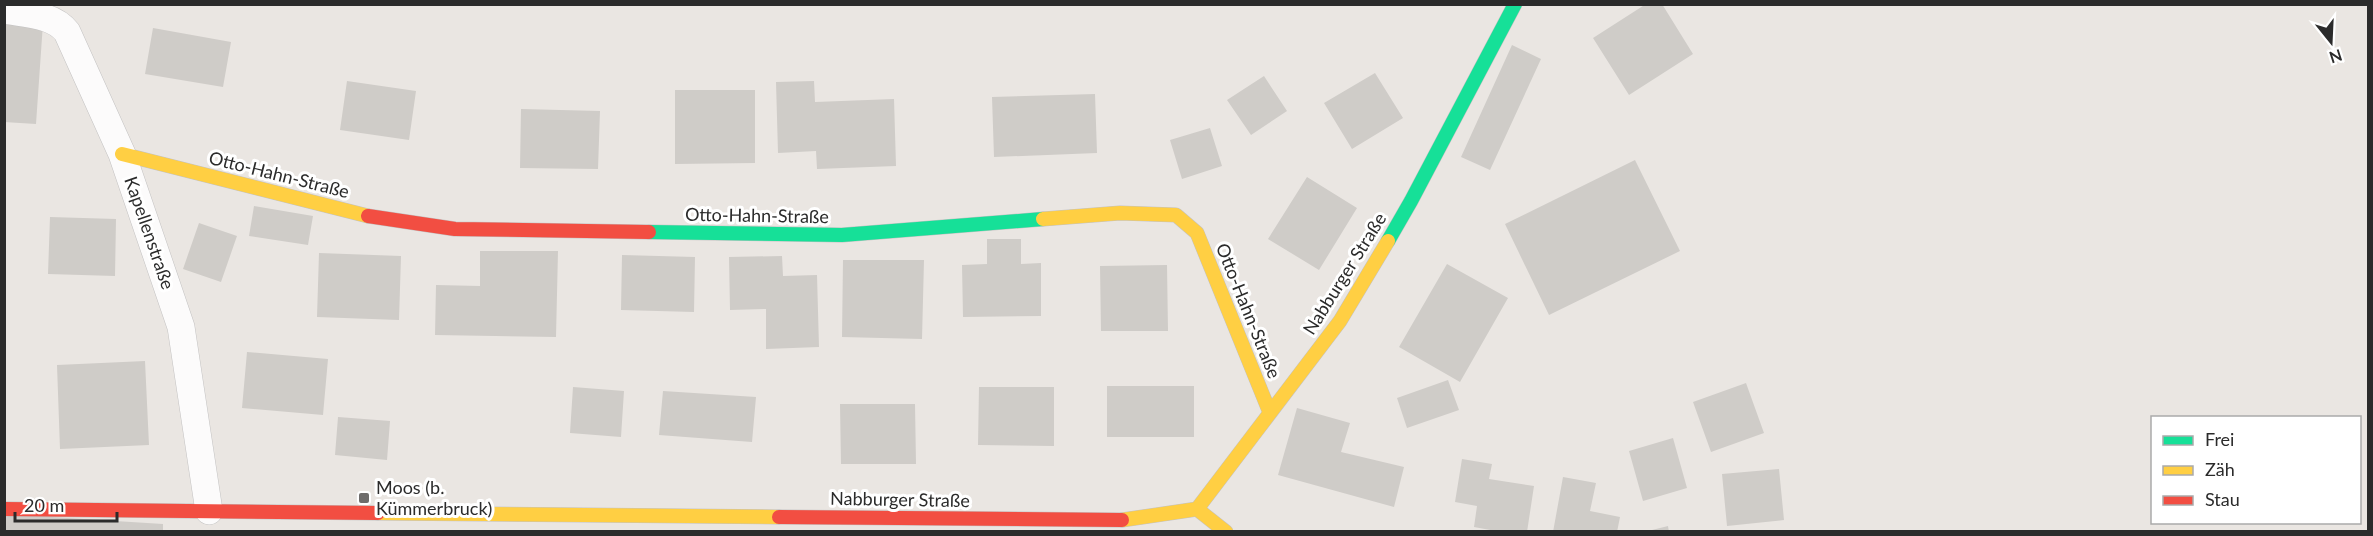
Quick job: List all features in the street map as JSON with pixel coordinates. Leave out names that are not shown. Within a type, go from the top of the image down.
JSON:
[{"type":"street","name":"Nabburger Straße","points":[[4,509],[1126,520],[1197,509],[1340,321],[1411,201],[1515,4]]},
{"type":"street","name":"Kapellenstraße","points":[[4,10],[44,17],[62,25],[122,154],[181,327],[209,511]]},
{"type":"street","name":"Otto-Hahn-Straße","points":[[122,154],[364,215],[455,229],[842,235],[1120,213],[1176,215],[1197,233],[1270,413]]},
{"type":"street","points":[[1197,509],[1226,531]]},
{"type":"building","points":[[1646,4],[1662,4],[1693,54],[1629,95],[1593,38]]},
{"type":"building","points":[[4,21],[43,23],[36,124],[4,122]]},
{"type":"building","points":[[153,28],[231,42],[223,87],[145,74]]},
{"type":"building","points":[[1512,45],[1541,59],[1490,170],[1461,157]]},
{"type":"building","points":[[1375,73],[1403,118],[1352,149],[1324,103]]},
{"type":"building","points":[[1264,76],[1287,111],[1251,135],[1227,100]]},
{"type":"building","points":[[347,81],[416,91],[409,140],[340,130]]},
{"type":"building","points":[[814,81],[815,102],[894,99],[896,166],[817,169],[816,151],[778,153],[776,82]]},
{"type":"building","points":[[675,90],[755,90],[755,163],[675,164]]},
{"type":"building","points":[[1095,94],[1097,153],[994,157],[992,97]]},
{"type":"building","points":[[521,109],[600,111],[598,169],[520,168]]},
{"type":"building","points":[[1210,128],[1222,166],[1182,179],[1170,140]]},
{"type":"building","points":[[1635,160],[1680,251],[1549,315],[1505,224]]},
{"type":"building","points":[[1307,177],[1357,208],[1319,270],[1268,239]]},
{"type":"building","points":[[254,206],[313,216],[308,245],[249,236]]},
{"type":"building","points":[[50,217],[116,219],[115,276],[48,274]]},
{"type":"building","points":[[199,223],[237,236],[221,282],[183,269]]},
{"type":"building","points":[[987,239],[1021,239],[1021,264],[1041,263],[1041,316],[963,317],[962,265],[987,264]]},
{"type":"building","points":[[480,251],[558,251],[556,337],[435,335],[436,285],[480,286]]},
{"type":"building","points":[[319,253],[401,256],[399,320],[317,317]]},
{"type":"building","points":[[622,255],[695,257],[694,312],[621,310]]},
{"type":"building","points":[[782,256],[783,276],[817,275],[819,347],[766,349],[766,309],[730,310],[729,257]]},
{"type":"building","points":[[843,260],[924,260],[922,339],[842,337]]},
{"type":"building","points":[[1447,264],[1508,298],[1460,382],[1399,347]]},
{"type":"building","points":[[1167,265],[1168,331],[1101,331],[1100,266]]},
{"type":"building","points":[[247,352],[328,359],[323,415],[242,408]]},
{"type":"building","points":[[145,361],[149,445],[60,449],[57,365]]},
{"type":"building","points":[[1448,380],[1459,410],[1407,428],[1397,398]]},
{"type":"building","points":[[1746,383],[1764,433],[1711,452],[1693,402]]},
{"type":"building","points":[[1107,386],[1194,386],[1194,437],[1107,437]]},
{"type":"building","points":[[573,387],[624,391],[621,437],[570,433]]},
{"type":"building","points":[[979,387],[1054,387],[1054,446],[978,445]]},
{"type":"building","points":[[663,391],[756,397],[752,442],[659,435]]},
{"type":"building","points":[[840,404],[915,404],[916,464],[841,464]]},
{"type":"building","points":[[1297,408],[1350,423],[1341,452],[1404,467],[1394,507],[1278,475]]},
{"type":"building","points":[[338,417],[390,421],[387,460],[335,455]]},
{"type":"building","points":[[1673,438],[1687,488],[1643,501],[1629,451]]},
{"type":"building","points":[[1462,459],[1492,464],[1489,479],[1534,486],[1527,532],[1501,532],[1474,527],[1477,506],[1455,502]]},
{"type":"building","points":[[1779,469],[1784,520],[1727,526],[1722,474]]},
{"type":"building","points":[[1563,477],[1596,483],[1590,511],[1620,517],[1617,532],[1553,532]]},
{"type":"building","points":[[4,514],[163,524],[163,532],[4,532]]},
{"type":"building","points":[[1668,526],[1669,532],[1648,532],[1648,531]]},
{"type":"traffic: fast","points":[[1388,241],[1515,4]]},
{"type":"traffic: fast","points":[[649,232],[842,235],[1043,219]]},
{"type":"traffic: slow","points":[[122,154],[368,216]]},
{"type":"traffic: slow","points":[[1043,219],[1120,213],[1176,215],[1197,233],[1270,413]]},
{"type":"traffic: slow","points":[[1122,520],[1197,509],[1340,321],[1388,241]]},
{"type":"traffic: slow","points":[[1197,509],[1226,532]]},
{"type":"traffic: slow","points":[[378,513],[779,517]]},
{"type":"traffic: jam","points":[[368,216],[455,229],[649,232]]},
{"type":"traffic: jam","points":[[4,509],[378,513]]},
{"type":"traffic: jam","points":[[779,517],[1122,520]]},
{"type":"place","name":"Moos (b. Kümmerbruck)","points":[[364,498]]}]
